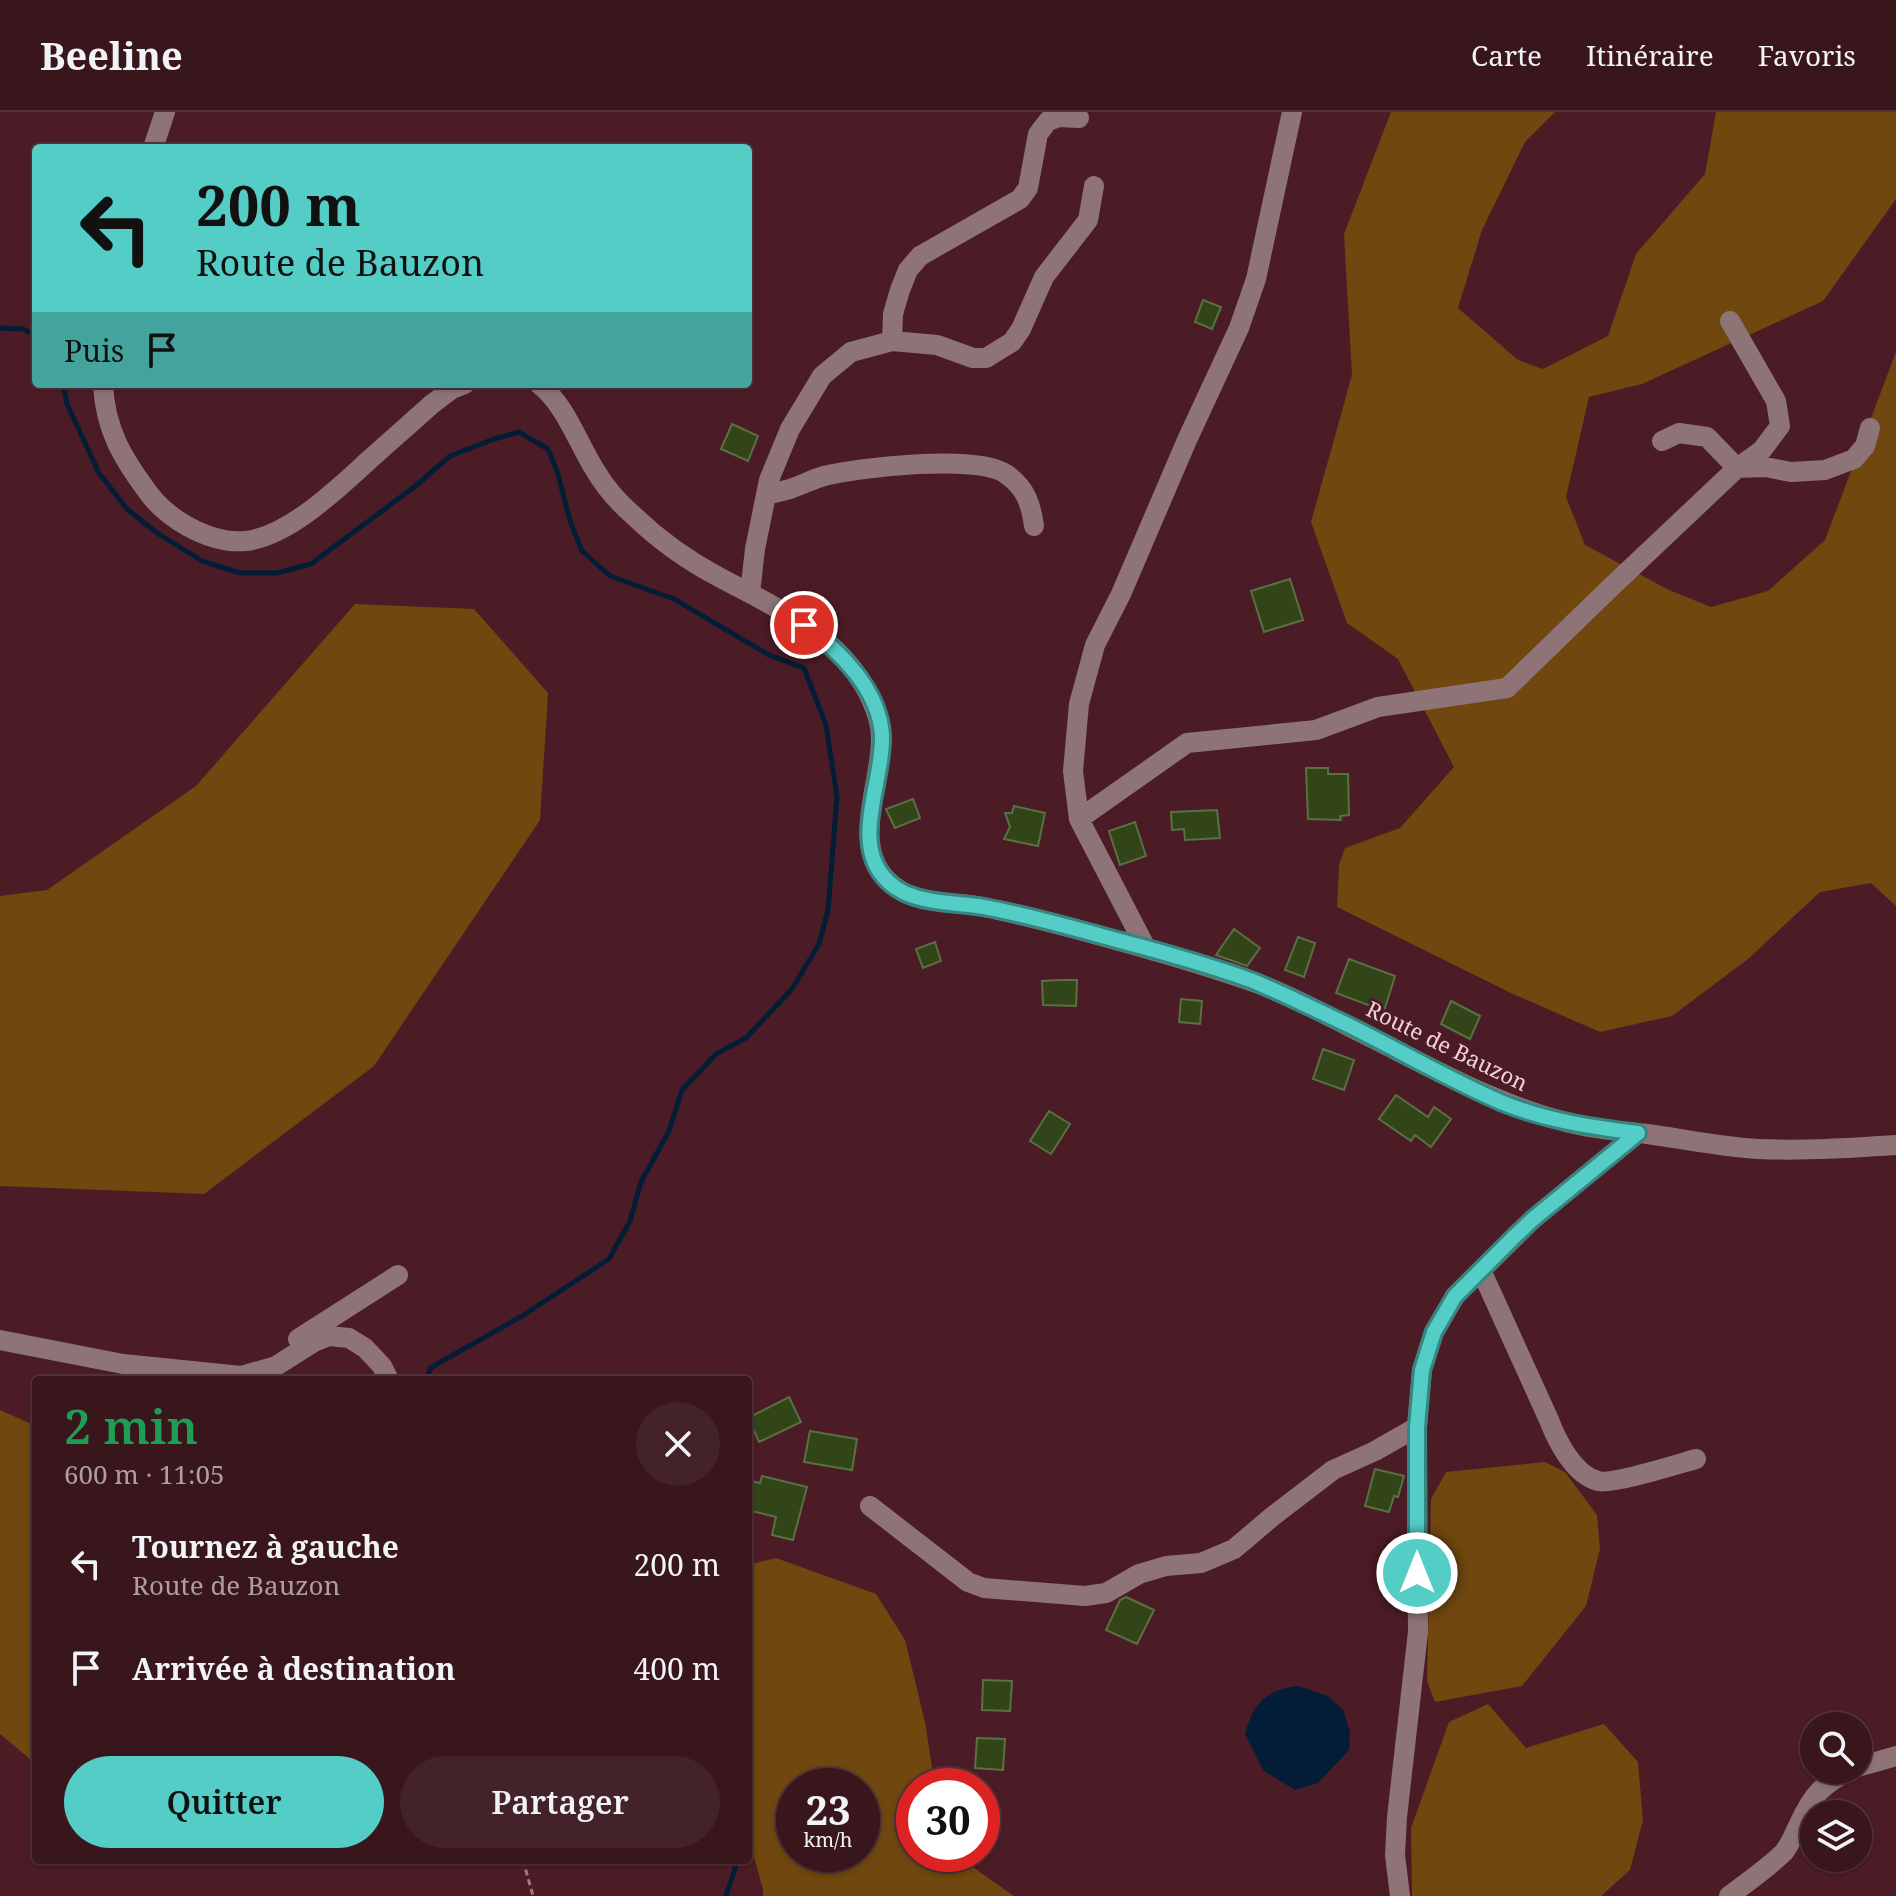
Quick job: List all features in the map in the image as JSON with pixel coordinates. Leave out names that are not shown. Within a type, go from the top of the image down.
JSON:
[{"type":"street","points":[[154,144],[165,112]]},
{"type":"street","points":[[1146,948],[1079,819],[1073,771],[1079,704],[1095,645],[1121,594],[1239,328],[1256,279],[1292,112]]},
{"type":"street","points":[[892,341],[893,314],[908,270],[920,256],[1020,199],[1028,188],[1038,134],[1048,121],[1059,117],[1079,118]]},
{"type":"street","points":[[750,593],[769,480],[790,429],[822,376],[851,352],[892,341],[937,345],[973,358],[986,358],[1012,342],[1044,277],[1088,220],[1094,186]]},
{"type":"street","points":[[1079,819],[1187,743],[1316,730],[1378,707],[1507,688],[1737,468],[1762,450],[1780,426],[1776,401],[1730,321]]},
{"type":"street","points":[[103,388],[114,440],[155,501],[181,523],[216,539],[245,541],[265,536],[308,513],[432,404],[455,388]]},
{"type":"street","name":"Route de Bauzon","points":[[544,388],[554,397],[598,475],[633,516],[678,553],[784,611],[833,647],[859,678],[874,705],[882,734],[869,847],[883,877],[898,890],[913,897],[987,908],[1146,948],[1252,981],[1348,1025],[1461,1084],[1544,1117],[1584,1127],[1755,1149],[1896,1145]]},
{"type":"street","points":[[1662,441],[1679,433],[1707,437],[1737,468],[1765,467],[1791,472],[1825,470],[1854,459],[1865,446],[1870,428]]},
{"type":"street","points":[[766,495],[823,476],[885,466],[947,464],[984,467],[1003,472],[1018,484],[1031,504],[1034,526]]},
{"type":"street","points":[[1400,1896],[1395,1855],[1397,1817],[1418,1632],[1417,1427],[1422,1370],[1434,1332],[1455,1296],[1533,1219],[1638,1133]]},
{"type":"street","points":[[1481,1270],[1556,1440],[1564,1454],[1586,1475],[1594,1481],[1611,1481],[1696,1459]]},
{"type":"street","points":[[240,1376],[398,1275]]},
{"type":"street","points":[[241,1376],[276,1366],[329,1336],[349,1338],[365,1348],[387,1376]]},
{"type":"street","points":[[0,1340],[123,1364],[229,1376]]},
{"type":"street","points":[[870,1506],[951,1570],[984,1588],[1085,1596],[1106,1593],[1139,1574],[1201,1563],[1234,1549],[1333,1470],[1417,1427]]},
{"type":"street","points":[[1872,1763],[1896,1756]]},
{"type":"street","points":[[1729,1896],[1782,1853],[1791,1842],[1809,1803],[1825,1784]]},
{"type":"path","points":[[524,1864],[533,1896]]},
{"type":"shaded area","points":[[1391,112],[1555,112],[1525,142],[1482,230],[1458,308],[1518,360],[1543,369],[1608,336],[1636,254],[1705,174],[1716,112],[1896,112],[1896,199],[1823,301],[1642,384],[1589,397],[1566,497],[1585,545],[1669,590],[1711,607],[1768,591],[1825,540],[1896,352],[1896,906],[1871,883],[1820,892],[1748,959],[1672,1016],[1600,1032],[1513,994],[1337,907],[1339,865],[1345,848],[1400,828],[1454,767],[1398,659],[1347,623],[1311,522],[1352,375],[1344,234]]},
{"type":"shaded area","points":[[355,604],[474,609],[548,693],[540,820],[374,1066],[204,1194],[0,1186],[0,896],[47,890],[196,786]]},
{"type":"shaded area","points":[[0,1410],[32,1424],[32,1761],[0,1734]]},
{"type":"shaded area","points":[[1545,1462],[1565,1472],[1597,1515],[1600,1549],[1586,1606],[1522,1686],[1435,1702],[1427,1681],[1431,1499],[1446,1472]]},
{"type":"shaded area","points":[[776,1558],[876,1594],[905,1640],[925,1722],[932,1768],[896,1768],[896,1872],[980,1872],[1014,1896],[763,1896],[752,1850],[752,1564]]},
{"type":"shaded area","points":[[1488,1704],[1526,1748],[1604,1724],[1638,1762],[1643,1820],[1630,1870],[1601,1896],[1412,1896],[1411,1828],[1449,1722]]},
{"type":"water","points":[[1298,1686],[1328,1696],[1343,1710],[1350,1732],[1349,1750],[1318,1783],[1295,1790],[1264,1771],[1245,1734],[1252,1714],[1262,1700],[1277,1691]]},
{"type":"building","points":[[1203,300],[1221,307],[1212,329],[1195,322]]},
{"type":"building","points":[[732,424],[758,436],[748,461],[721,449]]},
{"type":"building","points":[[1290,579],[1303,620],[1264,632],[1251,591]]},
{"type":"building","points":[[1306,768],[1328,768],[1328,774],[1348,774],[1349,815],[1340,816],[1341,820],[1308,819]]},
{"type":"building","points":[[913,799],[920,818],[895,828],[886,809]]},
{"type":"building","points":[[1014,806],[1045,813],[1038,846],[1004,839],[1010,827],[1005,813],[1012,813]]},
{"type":"building","points":[[1217,810],[1220,838],[1185,840],[1184,829],[1172,830],[1171,812]]},
{"type":"building","points":[[1135,822],[1146,856],[1120,865],[1109,831]]},
{"type":"building","points":[[1234,929],[1260,948],[1247,966],[1216,955]]},
{"type":"building","points":[[1298,937],[1315,943],[1304,977],[1285,970]]},
{"type":"building","points":[[935,942],[941,961],[923,968],[916,949]]},
{"type":"building","points":[[1349,959],[1395,976],[1384,1011],[1336,993]]},
{"type":"building","points":[[1077,980],[1076,1006],[1043,1005],[1042,981]]},
{"type":"building","points":[[1181,999],[1202,1001],[1200,1024],[1179,1022]]},
{"type":"building","points":[[1451,1001],[1480,1016],[1470,1039],[1441,1024]]},
{"type":"building","points":[[1323,1049],[1354,1060],[1344,1090],[1313,1079]]},
{"type":"building","points":[[1396,1095],[1428,1117],[1434,1107],[1451,1119],[1431,1147],[1415,1135],[1411,1141],[1379,1119]]},
{"type":"building","points":[[1049,1111],[1070,1124],[1051,1154],[1030,1141]]},
{"type":"building","points":[[789,1397],[801,1422],[759,1442],[752,1427],[752,1416]]},
{"type":"building","points":[[810,1431],[857,1439],[852,1470],[804,1462]]},
{"type":"building","points":[[1375,1469],[1404,1476],[1398,1497],[1394,1496],[1389,1512],[1365,1506]]},
{"type":"building","points":[[762,1476],[807,1487],[793,1540],[772,1535],[776,1517],[752,1511],[752,1481],[760,1483]]},
{"type":"building","points":[[1126,1597],[1154,1610],[1137,1644],[1106,1630],[1120,1600]]},
{"type":"building","points":[[983,1680],[1012,1681],[1010,1711],[982,1710]]},
{"type":"building","points":[[977,1738],[1005,1739],[1003,1770],[975,1768]]},
{"type":"waterway","points":[[0,328],[23,329],[32,334]]},
{"type":"waterway","points":[[64,388],[67,404],[99,473],[127,509],[157,533],[202,561],[240,573],[277,573],[311,564],[418,484],[450,456],[519,432],[548,449],[582,551],[610,576],[674,599],[769,655],[804,668],[826,725],[837,797],[828,910],[819,944],[792,989],[746,1038],[716,1054],[682,1090],[669,1131],[641,1182],[630,1221],[609,1259],[522,1316],[430,1368],[429,1376]]},
{"type":"waterway","points":[[726,1896],[737,1864]]},
{"type":"route","points":[[804,625],[833,647],[852,669],[874,705],[882,734],[869,847],[883,877],[898,890],[913,897],[963,903],[1035,919],[1146,948],[1252,981],[1348,1025],[1505,1104],[1584,1127],[1638,1133],[1515,1236],[1455,1296],[1434,1332],[1422,1370],[1417,1427],[1417,1573]]}]
